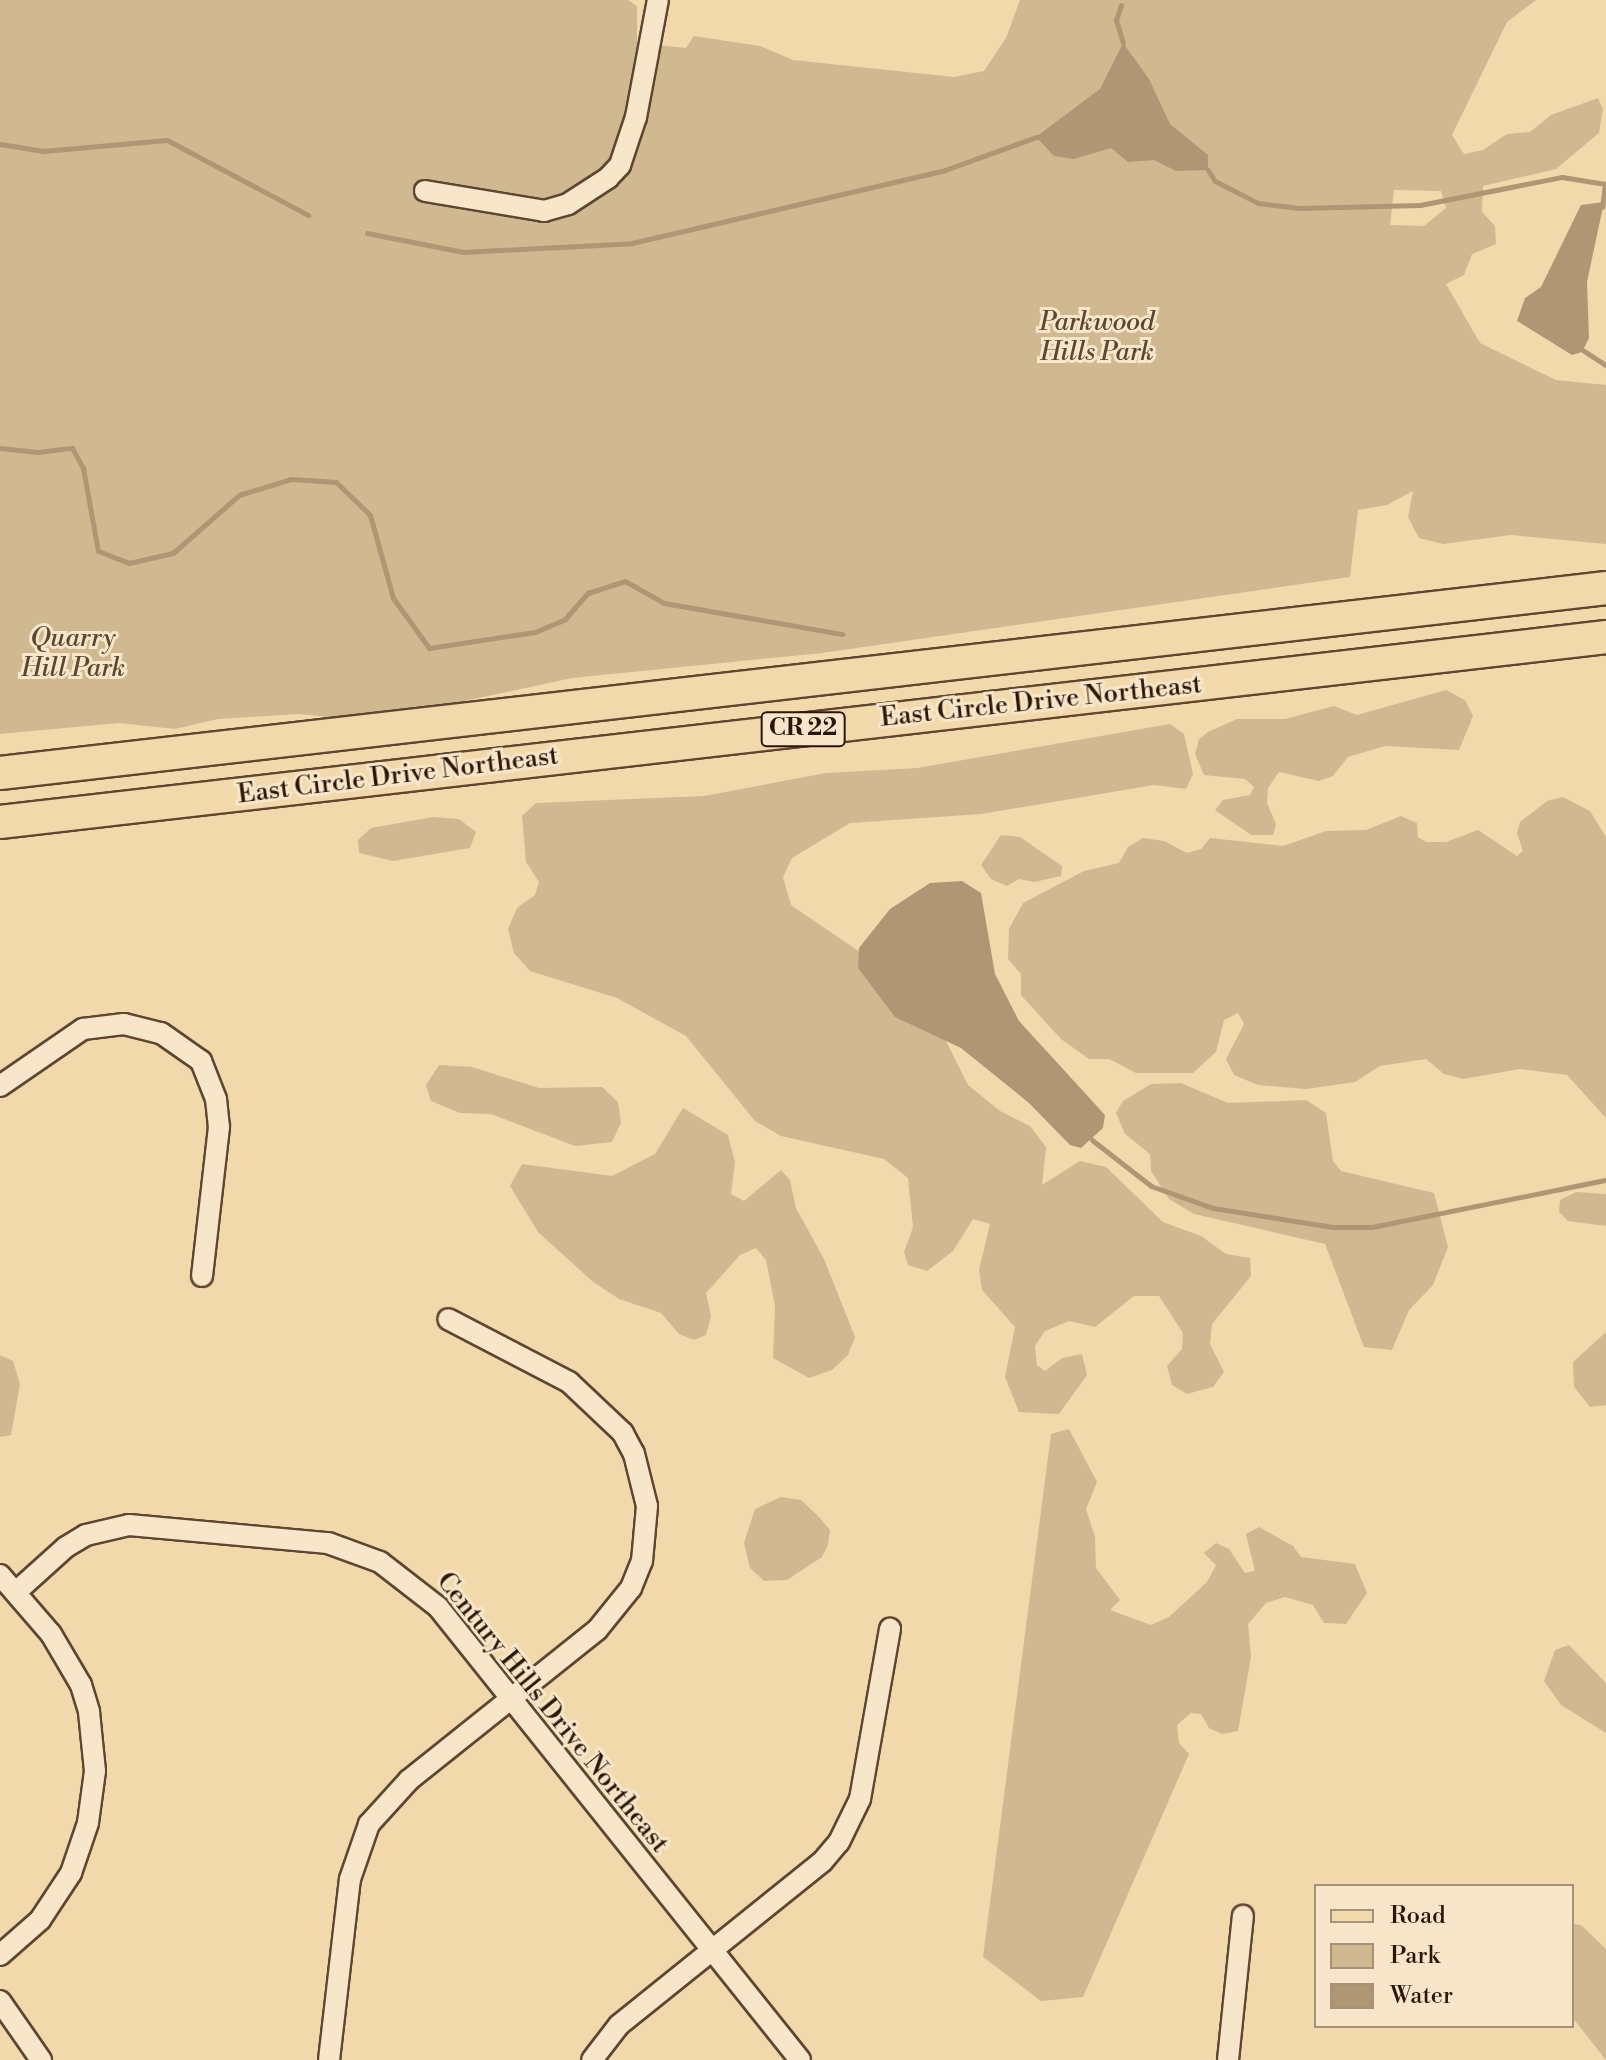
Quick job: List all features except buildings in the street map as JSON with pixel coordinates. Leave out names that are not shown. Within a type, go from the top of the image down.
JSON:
[{"type":"main road","name":"East Circle Drive Northeast","points":[[0,773],[1606,588]]},
{"type":"main road","name":"East Circle Drive Northeast","points":[[0,822],[1606,637]]},
{"type":"street","points":[[425,191],[544,211],[568,204],[608,178],[620,165],[636,117],[658,0]]},
{"type":"street","points":[[0,1086],[83,1029],[124,1024],[161,1033],[201,1061],[216,1099],[219,1127],[202,1276]]},
{"type":"street","points":[[329,2060],[350,1879],[361,1839],[389,1798],[616,1610],[642,1561],[647,1506],[634,1454],[591,1398],[448,1319]]},
{"type":"street","name":"Century Hills Drive Northeast","points":[[16,1592],[66,1547],[118,1526],[151,1525],[328,1543],[380,1562],[421,1590],[800,2060]]},
{"type":"street","points":[[0,1575],[51,1634],[81,1685],[89,1712],[95,1771],[88,1823],[71,1873],[40,1920],[0,1955]]},
{"type":"street","points":[[592,2060],[612,2032],[822,1862],[852,1821],[890,1629]]},
{"type":"street","points":[[1228,2060],[1243,1916]]},
{"type":"street","points":[[0,2001],[41,2060]]},
{"type":"green space","name":"Parkwood Hills Park","points":[[0,0],[628,0],[637,6],[637,43],[686,48],[694,36],[760,46],[793,60],[954,77],[984,71],[1006,38],[1020,0],[1536,0],[1507,22],[1452,135],[1464,154],[1483,150],[1507,134],[1530,132],[1551,115],[1598,98],[1603,109],[1599,133],[1556,169],[1483,186],[1482,212],[1495,226],[1496,244],[1472,254],[1464,275],[1446,284],[1480,343],[1556,380],[1606,385],[1606,544],[1511,535],[1443,544],[1419,538],[1408,517],[1413,491],[1387,505],[1358,510],[1350,577],[822,653],[572,678],[399,715],[347,719],[299,714],[218,719],[175,729],[119,723],[0,734]],"holes":[[[1394,190],[1441,191],[1446,208],[1424,226],[1390,225]]]},
{"type":"green space","points":[[1446,690],[1465,700],[1473,716],[1459,750],[1385,746],[1348,757],[1333,776],[1319,781],[1279,772],[1268,788],[1267,803],[1276,824],[1273,835],[1251,835],[1215,810],[1223,800],[1250,795],[1254,787],[1245,779],[1204,775],[1195,754],[1199,739],[1208,732],[1237,719],[1285,719],[1334,706],[1357,715]]},
{"type":"green space","points":[[1170,724],[1184,734],[1193,774],[1186,789],[1154,785],[981,814],[850,823],[792,858],[783,877],[791,905],[873,961],[940,1029],[968,1085],[1000,1111],[1030,1126],[1046,1147],[1042,1185],[1080,1161],[1106,1167],[1163,1222],[1201,1236],[1226,1254],[1250,1258],[1251,1276],[1212,1324],[1210,1344],[1224,1372],[1213,1387],[1187,1394],[1172,1385],[1167,1366],[1182,1349],[1183,1333],[1159,1296],[1134,1296],[1095,1327],[1069,1321],[1045,1331],[1035,1346],[1037,1365],[1045,1371],[1062,1358],[1082,1354],[1087,1375],[1059,1414],[1019,1412],[1005,1377],[1015,1327],[982,1290],[979,1270],[990,1224],[973,1219],[953,1251],[927,1271],[908,1265],[904,1252],[913,1227],[908,1178],[884,1159],[781,1136],[755,1121],[686,1036],[617,998],[530,971],[514,953],[508,929],[517,908],[535,895],[539,882],[526,862],[522,816],[536,803],[704,796],[826,773],[917,768]]},
{"type":"green space","points":[[1563,797],[1590,811],[1606,837],[1606,1118],[1567,1075],[1520,1069],[1463,1079],[1444,1074],[1426,1059],[1380,1066],[1355,1082],[1306,1089],[1258,1085],[1234,1075],[1226,1059],[1244,1024],[1238,1013],[1224,1020],[1216,1052],[1193,1073],[1136,1073],[1109,1059],[1089,1059],[1061,1039],[1021,995],[1021,974],[1008,959],[1009,929],[1023,903],[1084,871],[1119,863],[1128,847],[1143,838],[1164,841],[1187,853],[1201,849],[1210,838],[1283,846],[1326,831],[1366,830],[1401,816],[1417,823],[1418,837],[1426,842],[1446,842],[1478,830],[1517,856],[1523,851],[1517,833],[1520,822],[1547,801]]},
{"type":"green space","points":[[433,817],[459,819],[476,832],[470,848],[393,861],[359,853],[358,840],[371,828]]},
{"type":"green space","points":[[1001,835],[1020,837],[1062,866],[1061,876],[1034,882],[1019,879],[1007,886],[991,879],[981,865]]},
{"type":"green space","points":[[439,1065],[472,1067],[539,1088],[602,1087],[618,1102],[621,1123],[612,1142],[575,1146],[491,1114],[460,1113],[431,1101],[426,1085]]},
{"type":"green space","points":[[1181,1083],[1228,1103],[1306,1100],[1326,1113],[1333,1161],[1341,1171],[1434,1193],[1448,1247],[1433,1285],[1409,1310],[1392,1350],[1364,1347],[1325,1244],[1194,1214],[1169,1199],[1151,1171],[1150,1154],[1125,1134],[1116,1113],[1123,1101],[1151,1084]]},
{"type":"green space","points":[[683,1108],[728,1135],[735,1162],[731,1194],[744,1201],[781,1170],[790,1180],[796,1208],[824,1259],[855,1337],[848,1355],[832,1370],[809,1378],[773,1358],[775,1306],[766,1260],[756,1248],[740,1255],[706,1293],[711,1316],[706,1335],[694,1340],[679,1334],[661,1313],[619,1299],[592,1281],[538,1232],[510,1186],[522,1164],[612,1176],[655,1154]]},
{"type":"green space","points":[[1576,1192],[1606,1194],[1606,1226],[1568,1221],[1559,1212],[1560,1200]]},
{"type":"green space","points":[[1606,1332],[1606,1405],[1590,1407],[1574,1387],[1573,1362]]},
{"type":"green space","points":[[0,1355],[13,1361],[20,1384],[11,1435],[0,1437]]},
{"type":"green space","points":[[1069,1429],[1097,1482],[1086,1509],[1095,1537],[1096,1568],[1120,1600],[1110,1610],[1151,1625],[1169,1617],[1207,1582],[1216,1565],[1204,1553],[1216,1543],[1229,1549],[1245,1573],[1255,1571],[1246,1534],[1259,1527],[1293,1546],[1301,1557],[1355,1564],[1367,1593],[1346,1624],[1324,1623],[1313,1605],[1285,1597],[1266,1603],[1248,1624],[1251,1657],[1238,1731],[1222,1734],[1209,1728],[1201,1714],[1191,1713],[1177,1725],[1179,1743],[1189,1754],[1083,1997],[1041,2001],[983,1957],[1051,1434]]},
{"type":"green space","points":[[781,1497],[801,1500],[818,1516],[830,1530],[828,1545],[822,1557],[787,1580],[764,1581],[750,1568],[744,1543],[755,1509]]},
{"type":"green space","points":[[1569,1645],[1606,1683],[1606,1733],[1561,1705],[1544,1681],[1555,1650]]},
{"type":"green space","points":[[1574,1924],[1581,1925],[1606,1949],[1606,2060],[1574,2020]]},
{"type":"water","points":[[1123,43],[1149,79],[1170,124],[1208,155],[1208,170],[1176,171],[1154,160],[1128,162],[1111,148],[1074,159],[1054,156],[1036,137],[1100,89]]},
{"type":"water","points":[[1604,202],[1587,282],[1589,338],[1582,352],[1572,355],[1517,321],[1525,298],[1541,287],[1581,205]]},
{"type":"water","points":[[962,881],[981,893],[995,974],[1019,1021],[1105,1115],[1103,1128],[1081,1148],[1070,1145],[1029,1103],[961,1048],[895,1017],[858,968],[859,948],[890,909],[930,883]]},
{"type":"waterway","points":[[1121,5],[1116,20],[1123,43]]},
{"type":"waterway","points":[[367,233],[463,252],[632,243],[945,170],[1036,137]]},
{"type":"waterway","points":[[0,144],[43,151],[167,140],[308,215]]},
{"type":"waterway","points":[[1208,170],[1215,181],[1258,203],[1299,208],[1420,205],[1562,177],[1605,184],[1602,207]]},
{"type":"waterway","points":[[1581,349],[1606,365]]},
{"type":"waterway","points":[[0,448],[38,452],[72,448],[83,468],[98,551],[129,563],[173,553],[239,495],[291,479],[336,482],[370,515],[393,598],[429,648],[535,632],[565,619],[588,593],[625,581],[664,603],[842,634]]},
{"type":"waterway","points":[[1092,1140],[1151,1186],[1213,1208],[1333,1227],[1372,1227],[1606,1180]]},
{"type":"park label","name":"Quarry Hill Park","points":[[73,654]]}]
